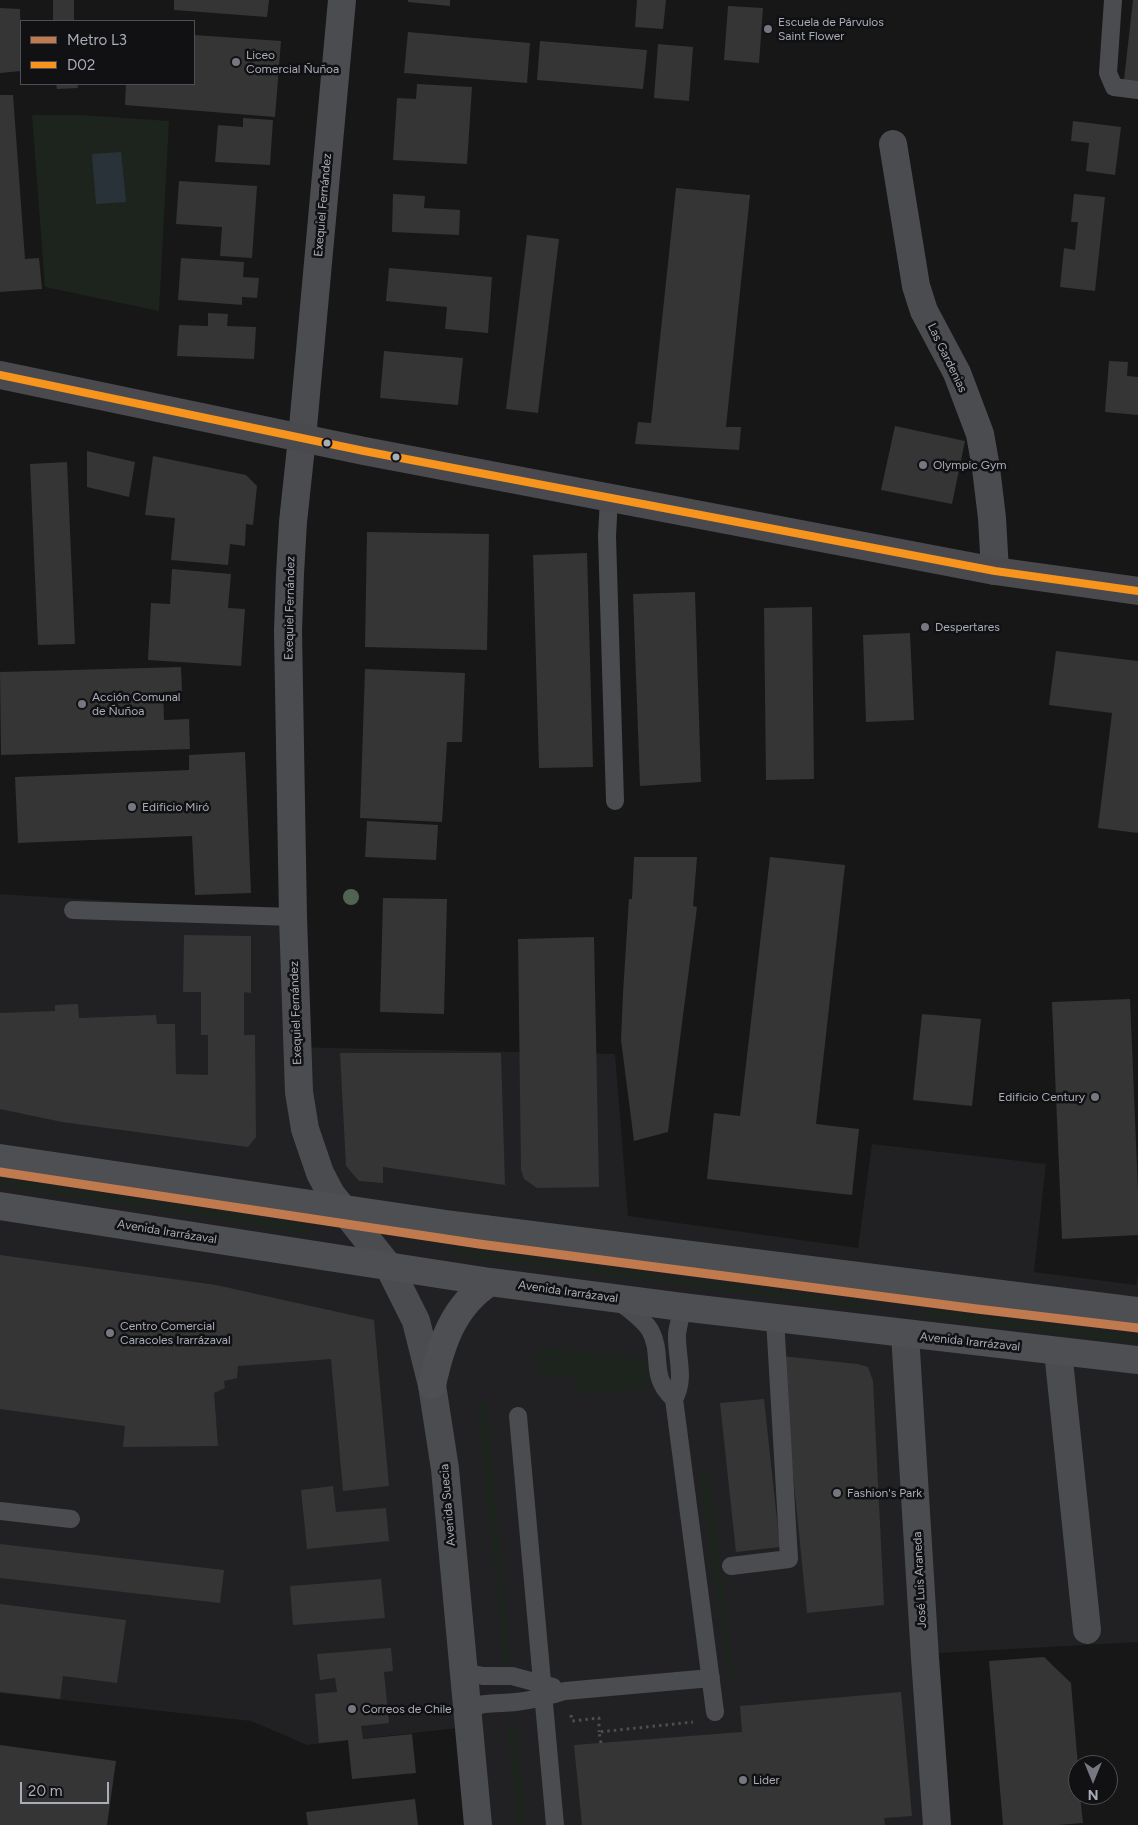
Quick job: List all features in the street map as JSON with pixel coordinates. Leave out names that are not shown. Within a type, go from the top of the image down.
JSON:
[{"type":"main road","points":[[0,376],[302,438],[995,571],[1138,591]]},
{"type":"main road","points":[[0,1158],[474,1228],[1138,1311]]},
{"type":"main road","name":"Avenida Irarrázaval","points":[[0,1206],[490,1282],[683,1308],[1138,1360]]},
{"type":"main road","points":[[432,1385],[438,1357],[452,1323],[469,1298],[490,1282]]},
{"type":"street","name":"Exequiel Fernández","points":[[342,0],[293,522],[288,631],[298,1092],[305,1130],[320,1173],[330,1194],[343,1209]]},
{"type":"street","name":"Las Gardenias","points":[[893,144],[916,286],[924,311],[956,373],[980,434],[992,518],[995,571]]},
{"type":"street","name":"Avenida Suecia","points":[[343,1209],[389,1267],[416,1321],[432,1385],[445,1469],[478,1825]]},
{"type":"street","name":"José Luis Araneda","points":[[905,1334],[937,1825]]},
{"type":"street","points":[[1058,1352],[1086,1630]]},
{"type":"lane","points":[[1112,0],[1108,74],[1114,87],[1138,90]]},
{"type":"lane","points":[[609,498],[607,536],[615,801]]},
{"type":"lane","points":[[73,910],[293,917]]},
{"type":"lane","points":[[614,1298],[634,1313],[650,1331],[660,1383],[674,1399],[715,1712]]},
{"type":"lane","points":[[674,1399],[679,1392],[680,1382],[677,1334],[683,1308]]},
{"type":"lane","points":[[731,1566],[789,1559],[775,1319]]},
{"type":"lane","points":[[518,1416],[555,1825]]},
{"type":"lane","points":[[0,1511],[71,1519]]},
{"type":"lane","points":[[463,1672],[483,1676],[512,1676],[543,1690],[565,1691],[711,1678]]},
{"type":"lane","points":[[467,1710],[476,1705],[514,1702],[543,1690]]},
{"type":"path","points":[[601,1743],[600,1732],[692,1723],[692,1716]]},
{"type":"shaded area","points":[[32,115],[80,115],[169,121],[159,311],[45,287]]},
{"type":"shaded area","points":[[121,152],[126,202],[96,204],[92,154]]},
{"type":"shaded area","points":[[0,894],[287,912],[289,1047],[615,1054],[628,1216],[858,1248],[872,1144],[1046,1164],[1034,1272],[1136,1285],[1138,1274],[1138,1642],[921,1654],[935,1825],[467,1825],[458,1728],[307,1745],[251,1721],[0,1693]]},
{"type":"shaded area","points":[[0,1178],[307,1225],[306,1234],[0,1186]]},
{"type":"shaded area","points":[[451,1247],[873,1303],[872,1310],[451,1255]]},
{"type":"shaded area","points":[[925,1308],[1138,1336],[1138,1344],[924,1317]]},
{"type":"shaded area","points":[[538,1346],[649,1359],[652,1388],[581,1395],[580,1388],[577,1388],[575,1374],[542,1378],[541,1368],[534,1354],[539,1350]]},
{"type":"shaded area","points":[[486,1402],[511,1666],[504,1667],[477,1403]]},
{"type":"shaded area","points":[[709,1471],[734,1678],[729,1678],[698,1472]]},
{"type":"shaded area","points":[[516,1721],[526,1825],[517,1825],[507,1722]]},
{"type":"building","points":[[53,0],[74,0],[74,20],[53,20]]},
{"type":"building","points":[[174,0],[269,0],[267,17],[174,10]]},
{"type":"building","points":[[408,0],[450,0],[450,6],[408,2]]},
{"type":"building","points":[[637,0],[666,0],[663,29],[635,27]]},
{"type":"building","points":[[1133,0],[1138,0],[1138,82],[1124,80]]},
{"type":"building","points":[[728,6],[763,8],[759,63],[724,60]]},
{"type":"building","points":[[0,8],[20,9],[20,71],[0,73]]},
{"type":"building","points":[[408,32],[530,43],[527,83],[404,73]]},
{"type":"building","name":"Liceo Comercial Ñuñoa","points":[[195,35],[281,41],[275,117],[125,105],[126,85],[195,85]]},
{"type":"building","points":[[540,41],[647,50],[643,89],[537,80]]},
{"type":"building","points":[[658,44],[693,47],[689,101],[654,98]]},
{"type":"building","points":[[417,84],[472,87],[467,164],[393,160],[397,98],[416,99]]},
{"type":"building","points":[[56,85],[77,85],[78,88],[57,89]]},
{"type":"building","points":[[0,95],[13,95],[25,259],[39,258],[42,289],[0,292]]},
{"type":"building","points":[[243,118],[273,120],[270,165],[215,162],[218,125],[243,127]]},
{"type":"building","points":[[1073,121],[1121,127],[1115,175],[1086,171],[1089,143],[1071,141]]},
{"type":"building","points":[[179,181],[257,186],[252,258],[220,256],[222,227],[176,224]]},
{"type":"building","points":[[676,188],[750,195],[726,427],[741,427],[739,450],[635,444],[638,422],[651,423]]},
{"type":"building","points":[[393,194],[425,196],[424,208],[460,210],[459,235],[392,232]]},
{"type":"building","points":[[1074,194],[1105,197],[1095,291],[1060,287],[1064,248],[1075,250],[1078,222],[1071,222]]},
{"type":"building","points":[[527,235],[559,239],[538,413],[506,409]]},
{"type":"building","points":[[181,258],[244,262],[243,277],[259,278],[257,298],[242,297],[242,305],[178,300]]},
{"type":"building","points":[[389,268],[492,277],[488,333],[445,329],[447,307],[386,301]]},
{"type":"building","points":[[208,313],[228,314],[227,326],[256,327],[254,359],[177,356],[179,325],[208,326]]},
{"type":"building","points":[[384,351],[463,358],[458,405],[380,398]]},
{"type":"building","points":[[1109,361],[1128,362],[1127,376],[1138,377],[1138,415],[1105,412]]},
{"type":"building","name":"Olympic Gym","points":[[895,426],[965,441],[952,504],[881,490]]},
{"type":"building","points":[[87,451],[135,462],[129,497],[87,487]]},
{"type":"building","points":[[153,456],[246,475],[257,486],[253,525],[246,524],[245,546],[230,544],[228,565],[171,560],[175,518],[145,515]]},
{"type":"building","points":[[67,462],[75,644],[38,645],[30,464]]},
{"type":"building","points":[[367,532],[489,534],[487,650],[365,647]]},
{"type":"building","points":[[587,553],[593,767],[539,768],[533,555]]},
{"type":"building","points":[[172,569],[231,574],[228,608],[245,609],[241,666],[148,660],[151,603],[170,604]]},
{"type":"building","points":[[695,592],[701,782],[640,786],[633,594]]},
{"type":"building","points":[[812,607],[814,779],[766,780],[764,608]]},
{"type":"building","points":[[910,633],[914,720],[866,722],[863,635]]},
{"type":"building","points":[[1056,651],[1138,661],[1138,833],[1098,828],[1112,713],[1049,705]]},
{"type":"building","name":"Acción Comunal de Ñuñoa","points":[[181,667],[182,691],[163,692],[164,720],[189,719],[190,749],[1,755],[0,672]]},
{"type":"building","points":[[365,669],[465,673],[462,742],[447,742],[442,822],[360,818]]},
{"type":"building","name":"Edificio Miró","points":[[245,752],[251,893],[195,895],[192,836],[18,843],[15,777],[189,770],[189,755]]},
{"type":"building","points":[[367,821],[438,825],[436,860],[365,857]]},
{"type":"building","points":[[634,857],[697,857],[693,906],[697,907],[668,1132],[634,1141],[621,1040],[629,899],[632,899]]},
{"type":"building","points":[[770,857],[845,865],[816,1124],[859,1129],[852,1195],[707,1179],[714,1113],[740,1116]]},
{"type":"building","points":[[383,898],[447,899],[444,1014],[380,1012]]},
{"type":"building","points":[[184,935],[251,936],[251,993],[244,992],[244,1035],[255,1035],[256,1137],[248,1147],[62,1122],[0,1109],[0,1013],[55,1011],[55,1005],[78,1004],[79,1018],[156,1015],[157,1024],[175,1024],[176,1074],[208,1075],[208,1035],[201,1035],[201,992],[183,992]]},
{"type":"building","points":[[594,937],[599,1187],[537,1188],[524,1179],[521,1170],[518,939]]},
{"type":"building","name":"Edificio Century","points":[[1130,999],[1138,1235],[1062,1239],[1052,1002]]},
{"type":"building","points":[[922,1014],[981,1019],[972,1106],[913,1100]]},
{"type":"building","points":[[340,1053],[501,1053],[505,1185],[383,1167],[383,1183],[359,1181],[346,1166]]},
{"type":"building","name":"Centro Comercial Caracoles Irarrázaval","points":[[0,1255],[216,1285],[374,1320],[389,1486],[343,1491],[331,1359],[238,1366],[237,1378],[224,1381],[225,1388],[214,1393],[218,1446],[123,1447],[125,1426],[0,1409]]},
{"type":"building","name":"Fashion's Park","points":[[781,1356],[858,1364],[868,1367],[873,1381],[884,1605],[807,1613]]},
{"type":"building","points":[[764,1399],[780,1547],[736,1552],[720,1403]]},
{"type":"building","points":[[333,1486],[336,1512],[386,1508],[389,1541],[307,1549],[301,1490]]},
{"type":"building","points":[[0,1544],[224,1570],[220,1603],[0,1578]]},
{"type":"building","points":[[381,1579],[385,1618],[293,1625],[290,1586]]},
{"type":"building","points":[[0,1604],[126,1620],[117,1683],[63,1676],[60,1699],[0,1692]]},
{"type":"building","points":[[391,1648],[393,1671],[384,1672],[389,1723],[361,1726],[363,1739],[412,1734],[416,1773],[352,1779],[348,1740],[319,1743],[315,1694],[337,1692],[335,1678],[320,1680],[317,1654]]},
{"type":"building","points":[[1044,1657],[1071,1683],[1077,1755],[1068,1755],[1068,1805],[1081,1805],[1083,1823],[1003,1825],[989,1661]]},
{"type":"building","name":"Lider","points":[[901,1692],[912,1816],[884,1818],[885,1825],[582,1825],[574,1745],[742,1732],[740,1706]]},
{"type":"building","points":[[0,1745],[116,1761],[107,1825],[0,1825]]},
{"type":"building","points":[[415,1799],[418,1825],[308,1825],[306,1812]]},
{"type":"metro line","name":"L3","points":[[0,1172],[479,1244],[977,1309],[1138,1328]]},
{"type":"transit line","name":"D02","points":[[0,375],[364,451],[995,571],[1138,591]]},
{"type":"place","name":"Escuela de Párvulos Saint Flower","points":[[768,29]]},
{"type":"place","name":"Liceo Comercial Ñuñoa","points":[[236,62]]},
{"type":"place","name":"Olympic Gym","points":[[923,465]]},
{"type":"place","name":"Despertares","points":[[925,627]]},
{"type":"place","name":"Acción Comunal de Ñuñoa","points":[[82,704]]},
{"type":"place","name":"Edificio Miró","points":[[132,807]]},
{"type":"place","name":"Edificio Century","points":[[1095,1097]]},
{"type":"place","name":"Centro Comercial Caracoles Irarrázaval","points":[[110,1333]]},
{"type":"place","name":"Fashion's Park","points":[[837,1493]]},
{"type":"place","name":"Correos de Chile","points":[[352,1709]]},
{"type":"place","name":"Lider","points":[[743,1780]]}]
